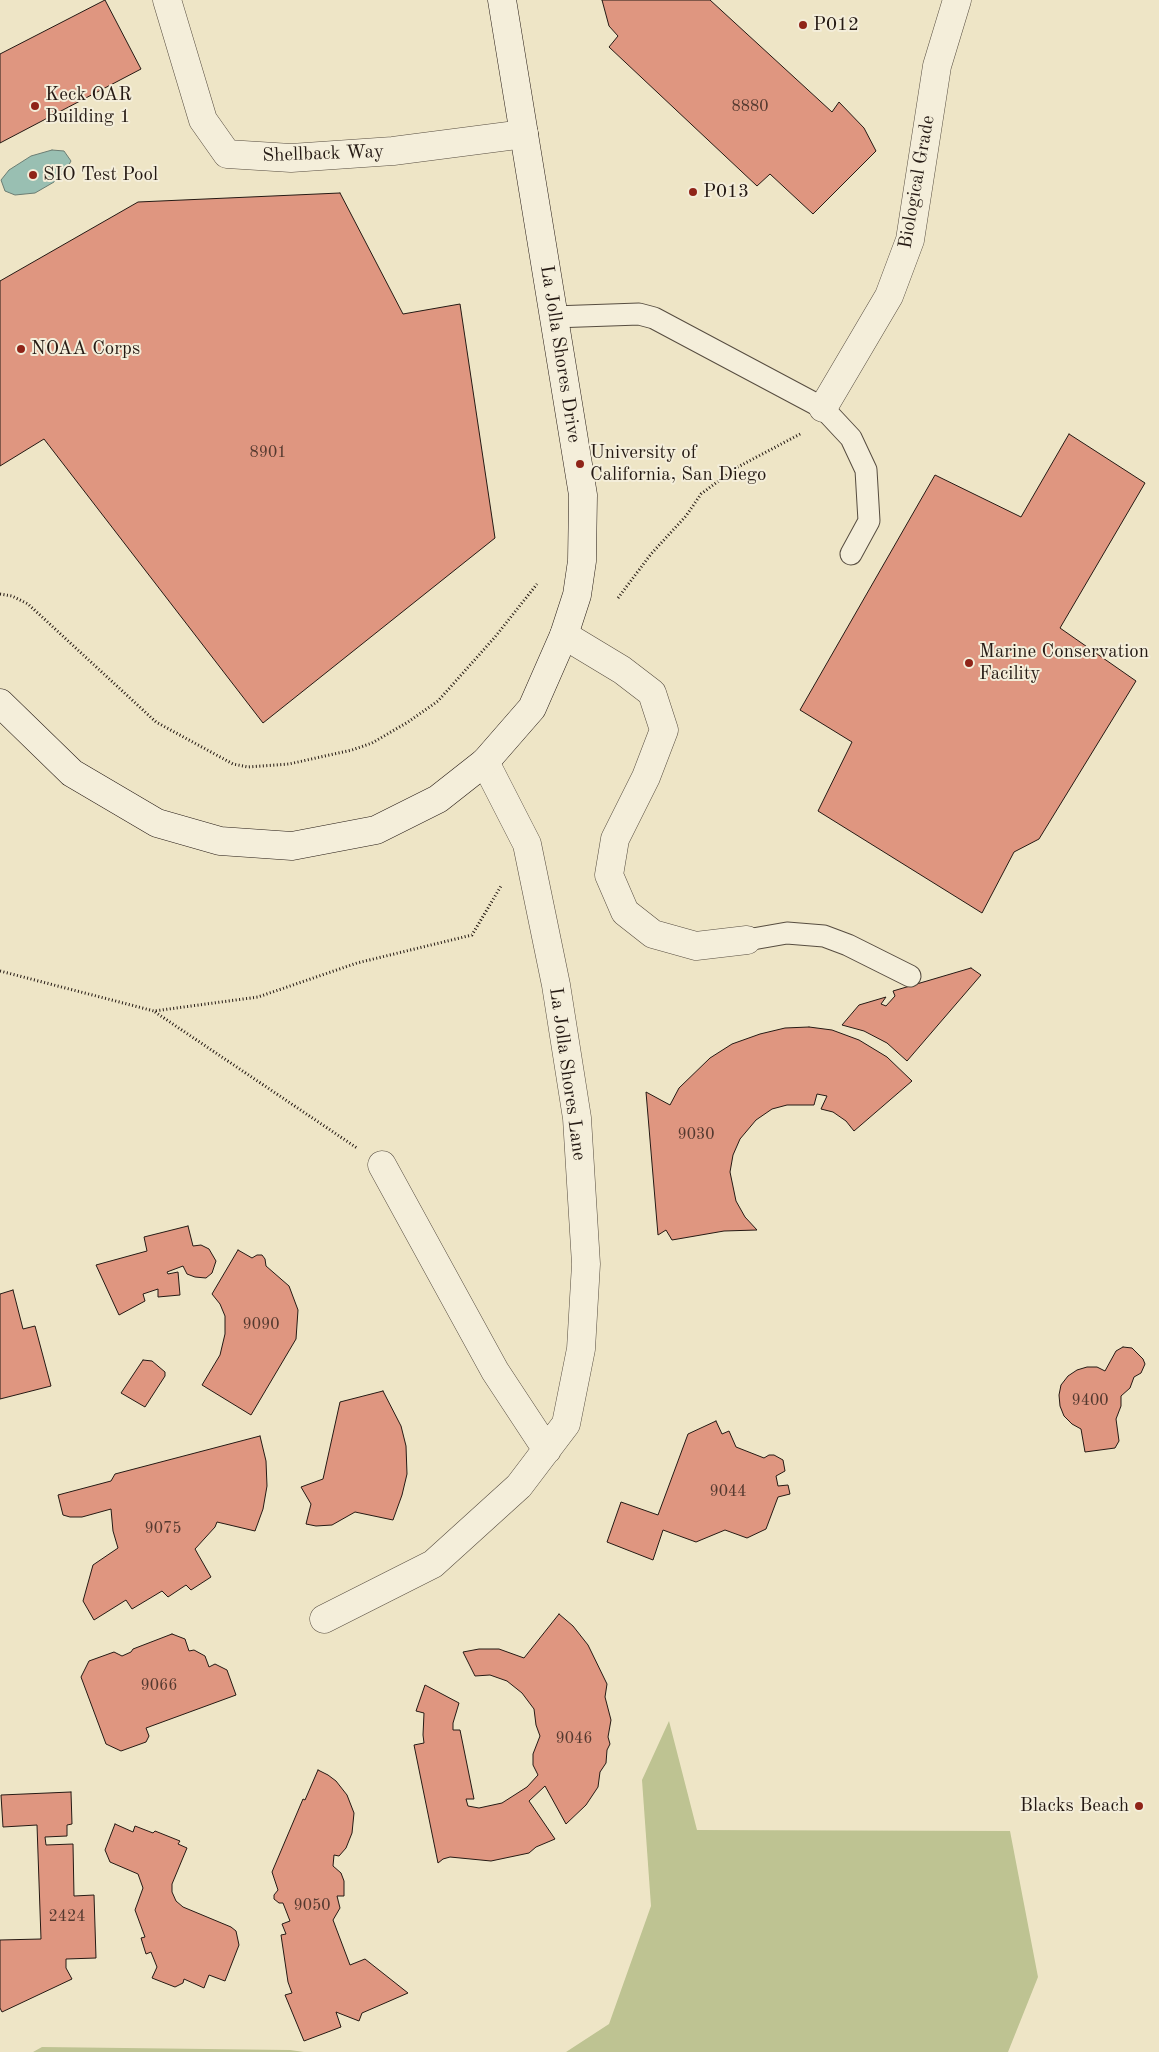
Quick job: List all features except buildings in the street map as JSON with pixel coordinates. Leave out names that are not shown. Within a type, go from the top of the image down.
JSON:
[{"type":"street","name":"Shellback Way","points":[[167,0],[203,120],[227,154],[291,158],[393,152],[524,134]]},
{"type":"street","name":"La Jolla Shores Drive","points":[[0,704],[72,773],[157,823],[220,841],[292,846],[376,830],[438,799],[485,762],[532,708],[564,635],[577,596],[581,570],[583,495],[502,0]]},
{"type":"street","name":"Biological Grade","points":[[823,408],[888,296],[910,240],[937,66],[957,0]]},
{"type":"street","points":[[564,635],[622,670],[652,694],[664,730],[646,777],[615,839],[610,875],[624,912],[653,934],[696,946],[747,940]]},
{"type":"street","name":"La Jolla Shores Lane","points":[[324,1619],[433,1564],[519,1486],[566,1424],[581,1350],[586,1264],[577,1118],[556,984],[527,844],[485,762]]},
{"type":"street","points":[[382,1165],[495,1370],[547,1450]]},
{"type":"lane","points":[[554,318],[639,314],[654,318],[823,408],[851,438],[866,470],[869,521],[851,554]]},
{"type":"lane","points":[[747,940],[787,933],[824,936],[848,945],[910,976]]},
{"type":"path","points":[[618,598],[651,554],[686,516],[701,494],[736,468],[803,432]]},
{"type":"path","points":[[0,594],[12,596],[28,604],[156,722],[233,764],[248,766],[289,764],[352,750],[372,743],[408,722],[438,701],[537,584]]},
{"type":"path","points":[[154,1011],[258,997],[357,963],[472,935],[527,844]]},
{"type":"path","points":[[0,971],[154,1011],[382,1165]]},
{"type":"green space","points":[[669,1721],[697,1830],[1010,1831],[1038,1977],[1008,2052],[566,2052],[609,2024],[651,1906],[642,1780]]},
{"type":"green space","points":[[42,2047],[290,2050],[304,2052],[33,2052]]},
{"type":"water","name":"SIO Test Pool","points":[[52,150],[64,151],[71,161],[66,170],[54,182],[35,193],[15,195],[5,191],[1,180],[9,170],[31,156]]},
{"type":"place","name":"P012","points":[[803,25]]},
{"type":"place","name":"Keck OAR Building 1","points":[[35,106]]},
{"type":"place","name":"SIO Test Pool","points":[[33,175]]},
{"type":"place","name":"P013","points":[[693,192]]},
{"type":"place","name":"NOAA Corps","points":[[21,349]]},
{"type":"place","name":"University of California, San Diego","points":[[580,464]]},
{"type":"place","name":"Marine Conservation Facility","points":[[969,663]]},
{"type":"place","name":"Blacks Beach","points":[[1139,1806]]}]
